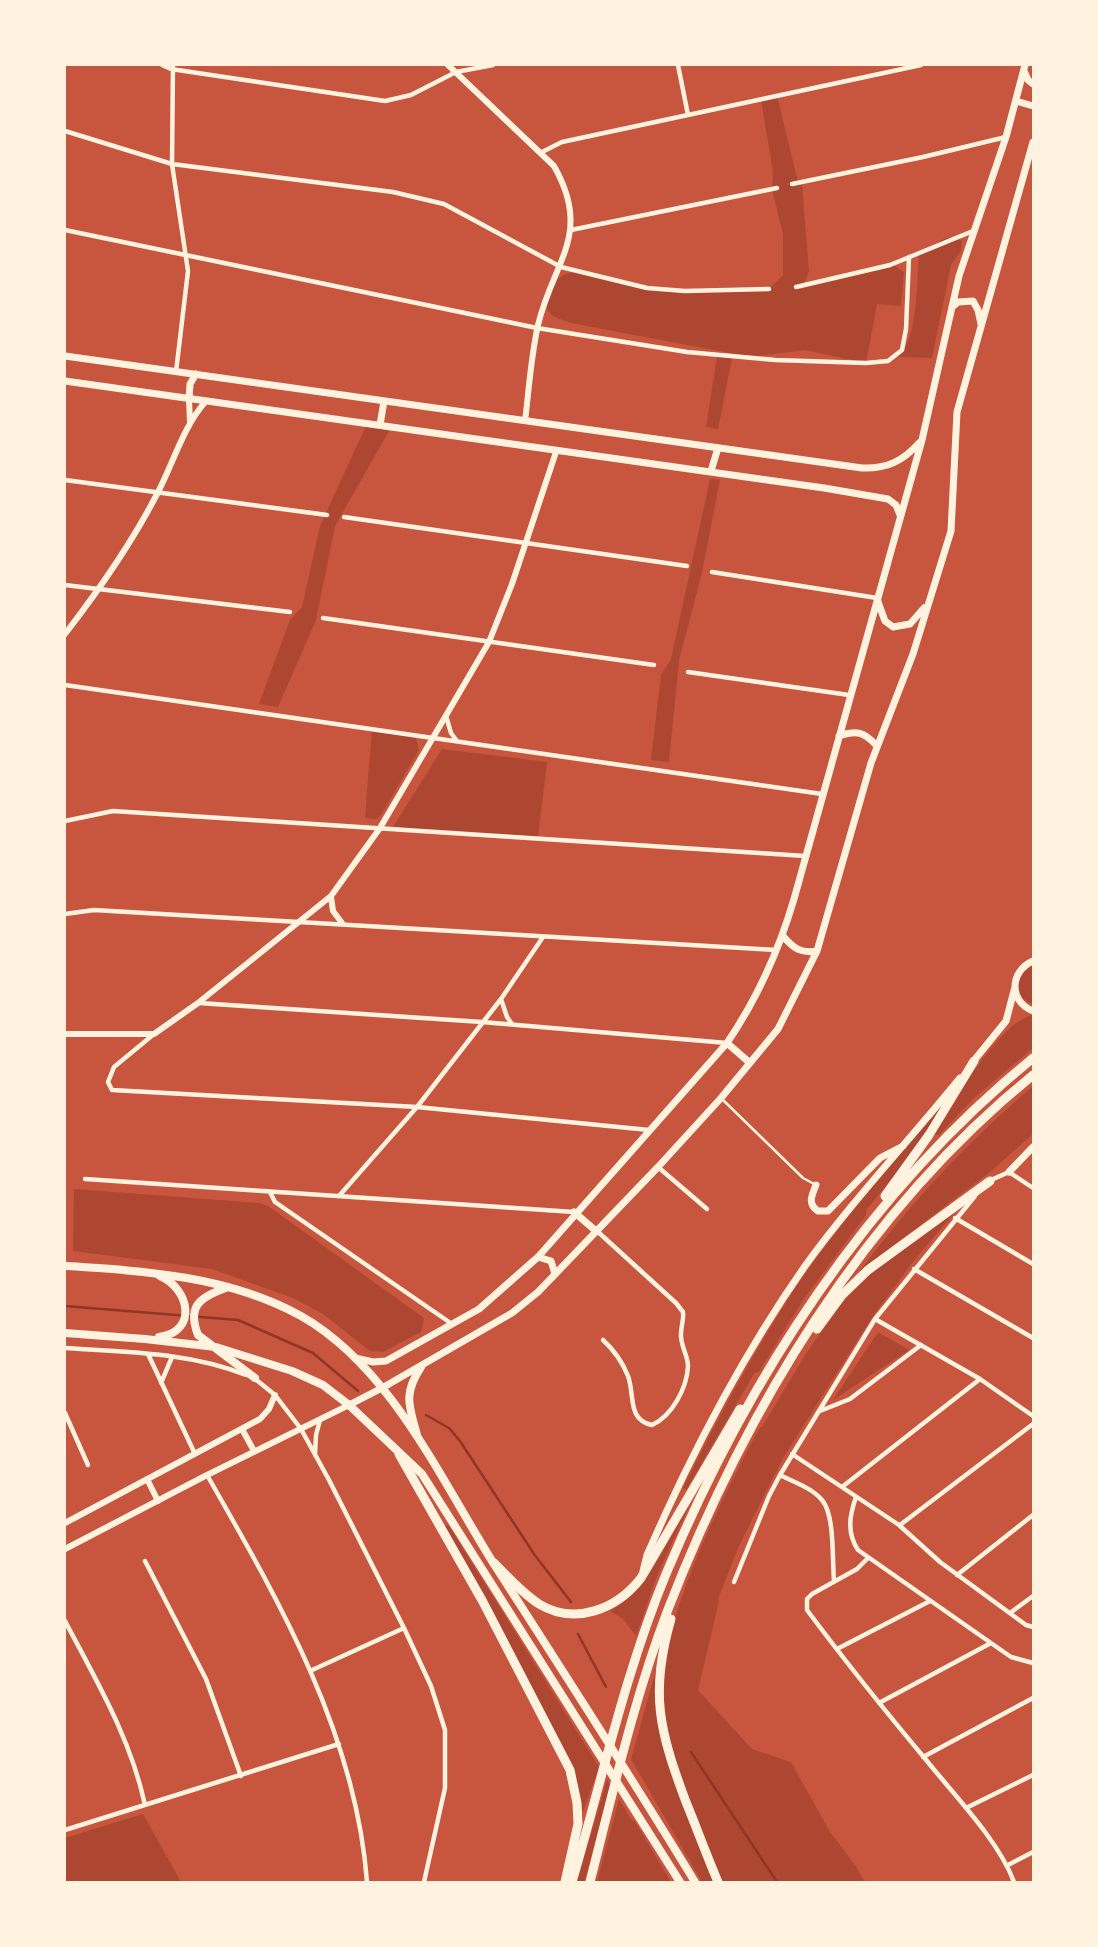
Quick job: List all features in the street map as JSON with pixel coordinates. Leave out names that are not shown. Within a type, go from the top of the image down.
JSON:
[{"type":"highway","points":[[844,1255],[928,1157],[1033,1058]]},
{"type":"highway","points":[[494,1563],[528,1596],[541,1605],[563,1613],[586,1613],[621,1599],[641,1578],[740,1408],[768,1371],[844,1255],[918,1153],[974,1060]]},
{"type":"highway","points":[[590,1882],[652,1657],[687,1565],[731,1466],[783,1371],[831,1297],[888,1222],[970,1131],[1033,1075]]},
{"type":"highway","points":[[783,1371],[856,1281],[892,1251],[989,1181]]},
{"type":"highway","points":[[572,1882],[625,1694],[666,1574],[716,1466],[768,1371]]},
{"type":"highway","points":[[399,1454],[483,1602],[570,1770],[578,1824],[565,1882]]},
{"type":"highway","points":[[687,1565],[663,1652],[659,1703],[669,1757],[718,1882]]},
{"type":"main road","points":[[1025,67],[1028,80],[1033,84]]},
{"type":"main road","points":[[355,1357],[373,1362],[386,1361],[479,1309],[511,1283],[727,1043],[745,1016],[783,936],[922,440],[952,307],[974,230],[1006,137],[1025,67]]},
{"type":"main road","points":[[1016,101],[1033,106]]},
{"type":"main road","points":[[349,1405],[421,1367],[512,1313],[555,1274],[658,1167],[721,1098],[778,1029],[817,951],[876,745],[913,654],[951,531],[957,412],[1033,142]]},
{"type":"main road","points":[[952,307],[958,302],[973,301],[982,328]]},
{"type":"main road","points":[[65,356],[878,469],[908,455],[922,440]]},
{"type":"main road","points":[[189,399],[190,384],[196,374]]},
{"type":"main road","points":[[65,381],[556,452],[711,471],[888,499],[896,505],[900,516]]},
{"type":"main road","points":[[380,425],[384,401]]},
{"type":"main road","points":[[711,471],[718,448]]},
{"type":"main road","points":[[877,598],[885,621],[893,627],[910,624],[927,605]]},
{"type":"main road","points":[[839,736],[859,732],[867,735],[876,745]]},
{"type":"main road","points":[[783,936],[795,949],[805,953],[817,951]]},
{"type":"main road","points":[[641,1578],[647,1555],[676,1489],[708,1426],[765,1328],[831,1232],[907,1144],[1006,1021],[1019,971],[1033,961]]},
{"type":"main road","points":[[1015,987],[1017,1000],[1033,1010]]},
{"type":"main road","points":[[727,1043],[750,1063]]},
{"type":"main road","points":[[816,1185],[812,1205],[818,1211],[828,1211],[880,1158],[907,1144]]},
{"type":"main road","points":[[1009,1172],[1033,1147]]},
{"type":"main road","points":[[575,1212],[596,1231]]},
{"type":"main road","points":[[538,1256],[551,1261],[555,1274]]},
{"type":"main road","points":[[65,1266],[152,1272],[228,1287],[270,1301],[301,1317],[355,1357],[382,1388],[419,1441],[695,1882]]},
{"type":"main road","points":[[145,1339],[170,1336],[183,1325],[184,1301],[175,1284],[152,1272]]},
{"type":"main road","points":[[228,1287],[198,1301],[194,1312],[194,1325],[198,1335],[255,1378]]},
{"type":"main road","points":[[65,1333],[216,1347],[271,1362],[292,1371],[323,1385],[349,1405],[422,1474],[680,1882]]},
{"type":"main road","points":[[419,1441],[409,1404],[409,1392],[421,1367]]},
{"type":"street","points":[[162,65],[385,101],[411,95],[456,72],[493,65]]},
{"type":"street","points":[[447,65],[554,166],[564,183],[568,199],[571,230],[569,242],[561,267],[545,296],[537,328],[525,421]]},
{"type":"street","points":[[678,65],[688,115]]},
{"type":"street","points":[[540,153],[562,142],[921,65]]},
{"type":"street","points":[[172,67],[172,164],[188,271],[176,372]]},
{"type":"street","points":[[65,131],[172,164],[393,192],[444,204],[561,267],[647,288],[685,291],[769,289]]},
{"type":"street","points":[[792,184],[1006,137]]},
{"type":"street","points":[[571,230],[777,188]]},
{"type":"street","points":[[65,230],[537,328],[687,352],[775,360],[866,363],[888,361],[902,350],[906,329],[909,257]]},
{"type":"street","points":[[796,287],[890,265],[974,230]]},
{"type":"street","points":[[189,399],[190,425]]},
{"type":"street","points":[[65,634],[99,591],[132,540],[190,425],[206,401]]},
{"type":"street","points":[[556,452],[489,642],[380,828],[331,897],[114,1067],[108,1076],[108,1087],[123,1093],[417,1107],[649,1130]]},
{"type":"street","points":[[65,480],[327,515]]},
{"type":"street","points":[[344,517],[687,565]]},
{"type":"street","points":[[712,572],[877,598]]},
{"type":"street","points":[[65,585],[290,612]]},
{"type":"street","points":[[323,618],[654,665]]},
{"type":"street","points":[[688,672],[849,695]]},
{"type":"street","points":[[65,685],[822,794]]},
{"type":"street","points":[[446,716],[451,733],[458,742]]},
{"type":"street","points":[[65,821],[113,811],[804,856]]},
{"type":"street","points":[[331,897],[333,911],[342,923]]},
{"type":"street","points":[[65,914],[94,910],[777,950]]},
{"type":"street","points":[[339,1196],[417,1107],[501,999],[544,936]]},
{"type":"street","points":[[501,999],[512,1025]]},
{"type":"street","points":[[198,1003],[482,1022],[727,1043]]},
{"type":"street","points":[[65,1034],[154,1034]]},
{"type":"street","points":[[658,1167],[707,1209]]},
{"type":"street","points":[[734,1582],[780,1475],[875,1319],[955,1218],[989,1181],[1009,1172],[1033,1188]]},
{"type":"street","points":[[85,1179],[575,1212]]},
{"type":"street","points":[[270,1191],[275,1202],[453,1324]]},
{"type":"street","points":[[955,1218],[1033,1264]]},
{"type":"street","points":[[596,1231],[683,1312],[681,1334],[688,1364],[685,1381],[674,1405],[662,1421],[652,1426],[639,1421],[635,1414],[629,1378],[621,1361],[603,1340]]},
{"type":"street","points":[[914,1269],[1033,1338]]},
{"type":"street","points":[[875,1319],[980,1379],[1033,1416]]},
{"type":"street","points":[[818,1411],[850,1399],[921,1345]]},
{"type":"street","points":[[65,1348],[172,1357],[232,1369],[255,1378],[275,1395],[301,1429],[404,1628],[431,1686],[445,1730],[445,1788],[424,1882]]},
{"type":"street","points":[[148,1354],[195,1454]]},
{"type":"street","points":[[161,1384],[172,1357]]},
{"type":"street","points":[[842,1487],[980,1379]]},
{"type":"street","points":[[65,1523],[265,1415],[275,1395]]},
{"type":"street","points":[[65,1549],[349,1405]]},
{"type":"street","points":[[65,1413],[88,1465]]},
{"type":"street","points":[[315,1455],[320,1420]]},
{"type":"street","points":[[899,1525],[1033,1424]]},
{"type":"street","points":[[242,1429],[254,1451]]},
{"type":"street","points":[[792,1454],[899,1525],[957,1575],[1033,1628]]},
{"type":"street","points":[[207,1475],[272,1588],[310,1671],[339,1744],[355,1805],[367,1882]]},
{"type":"street","points":[[780,1475],[813,1492],[829,1511],[834,1580]]},
{"type":"street","points":[[147,1479],[158,1501]]},
{"type":"street","points":[[856,1497],[850,1519],[851,1539],[858,1550],[1011,1657],[1033,1663]]},
{"type":"street","points":[[957,1575],[1033,1516]]},
{"type":"street","points":[[868,1558],[857,1569],[812,1594],[807,1600],[807,1610],[836,1650],[966,1808],[1008,1865],[1014,1882]]},
{"type":"street","points":[[145,1561],[206,1679],[241,1776]]},
{"type":"street","points":[[1010,1613],[1033,1596]]},
{"type":"street","points":[[836,1650],[930,1601]]},
{"type":"street","points":[[65,1621],[131,1753],[145,1805]]},
{"type":"street","points":[[310,1671],[404,1628]]},
{"type":"street","points":[[879,1703],[992,1643]]},
{"type":"street","points":[[923,1757],[1033,1698]]},
{"type":"street","points":[[65,1830],[339,1744]]},
{"type":"street","points":[[966,1808],[1033,1774]]},
{"type":"street","points":[[1008,1865],[1033,1852]]},
{"type":"lane","points":[[721,1098],[803,1178],[816,1185]]},
{"type":"shaded area","points":[[777,96],[798,182],[802,185],[809,271],[803,287],[893,265],[904,272],[901,306],[877,304],[866,363],[805,350],[751,357],[571,323],[550,314],[546,307],[555,283],[563,275],[577,272],[665,290],[769,289],[783,275],[783,234],[772,189],[773,172],[761,99]]},
{"type":"shaded area","points":[[956,237],[962,241],[961,251],[951,265],[932,358],[898,357],[905,349],[913,324],[919,253],[946,238]]},
{"type":"shaded area","points":[[717,357],[732,358],[718,429],[706,427]]},
{"type":"shaded area","points":[[366,426],[389,431],[335,526],[316,620],[278,707],[259,704],[290,620],[302,607],[320,526]]},
{"type":"shaded area","points":[[710,479],[720,480],[701,577],[679,660],[669,762],[651,760],[661,675],[671,659]]},
{"type":"shaded area","points":[[372,729],[415,735],[419,750],[377,819],[365,818]]},
{"type":"shaded area","points":[[442,749],[547,762],[538,838],[391,830]]},
{"type":"shaded area","points":[[1033,965],[1033,1004],[1022,997],[1019,977]]},
{"type":"shaded area","points":[[1033,1015],[1033,1048],[975,1097],[939,1135],[933,1135],[991,1048],[1019,1021]]},
{"type":"shaded area","points":[[1033,1086],[1033,1134],[990,1172],[860,1271],[899,1221],[941,1174]]},
{"type":"shaded area","points":[[939,1106],[941,1108],[906,1162],[866,1210],[866,1215],[803,1300],[758,1373],[755,1372],[686,1490],[683,1488],[754,1355],[802,1278]]},
{"type":"shaded area","points":[[74,1189],[259,1203],[268,1206],[424,1318],[421,1332],[383,1352],[370,1351],[323,1314],[293,1298],[212,1269],[73,1251]]},
{"type":"shaded area","points":[[957,1210],[915,1259],[871,1319],[783,1458],[738,1548],[718,1599],[698,1690],[752,1749],[791,1762],[830,1832],[865,1882],[723,1882],[686,1796],[666,1727],[663,1706],[664,1674],[670,1638],[681,1601],[711,1526],[745,1456],[807,1352],[842,1303],[869,1275]]},
{"type":"shaded area","points":[[878,1332],[909,1350],[833,1400]]},
{"type":"shaded area","points":[[690,1503],[657,1576],[636,1636],[623,1619],[610,1611],[623,1603],[646,1578]]},
{"type":"shaded area","points":[[446,1525],[599,1767],[583,1812],[569,1761],[445,1528]]},
{"type":"shaded area","points":[[656,1670],[658,1720],[716,1882],[702,1882],[631,1759]]},
{"type":"shaded area","points":[[607,1779],[611,1786],[584,1882],[577,1882]]},
{"type":"shaded area","points":[[619,1799],[632,1821],[634,1820],[671,1882],[597,1882]]},
{"type":"shaded area","points":[[143,1814],[181,1882],[65,1882],[65,1838]]},
{"type":"waterway","points":[[65,1306],[238,1320],[313,1353],[358,1391]]},
{"type":"waterway","points":[[426,1415],[449,1428],[460,1441],[534,1554],[571,1602]]},
{"type":"waterway","points":[[578,1634],[606,1687]]},
{"type":"waterway","points":[[691,1752],[777,1882]]}]
